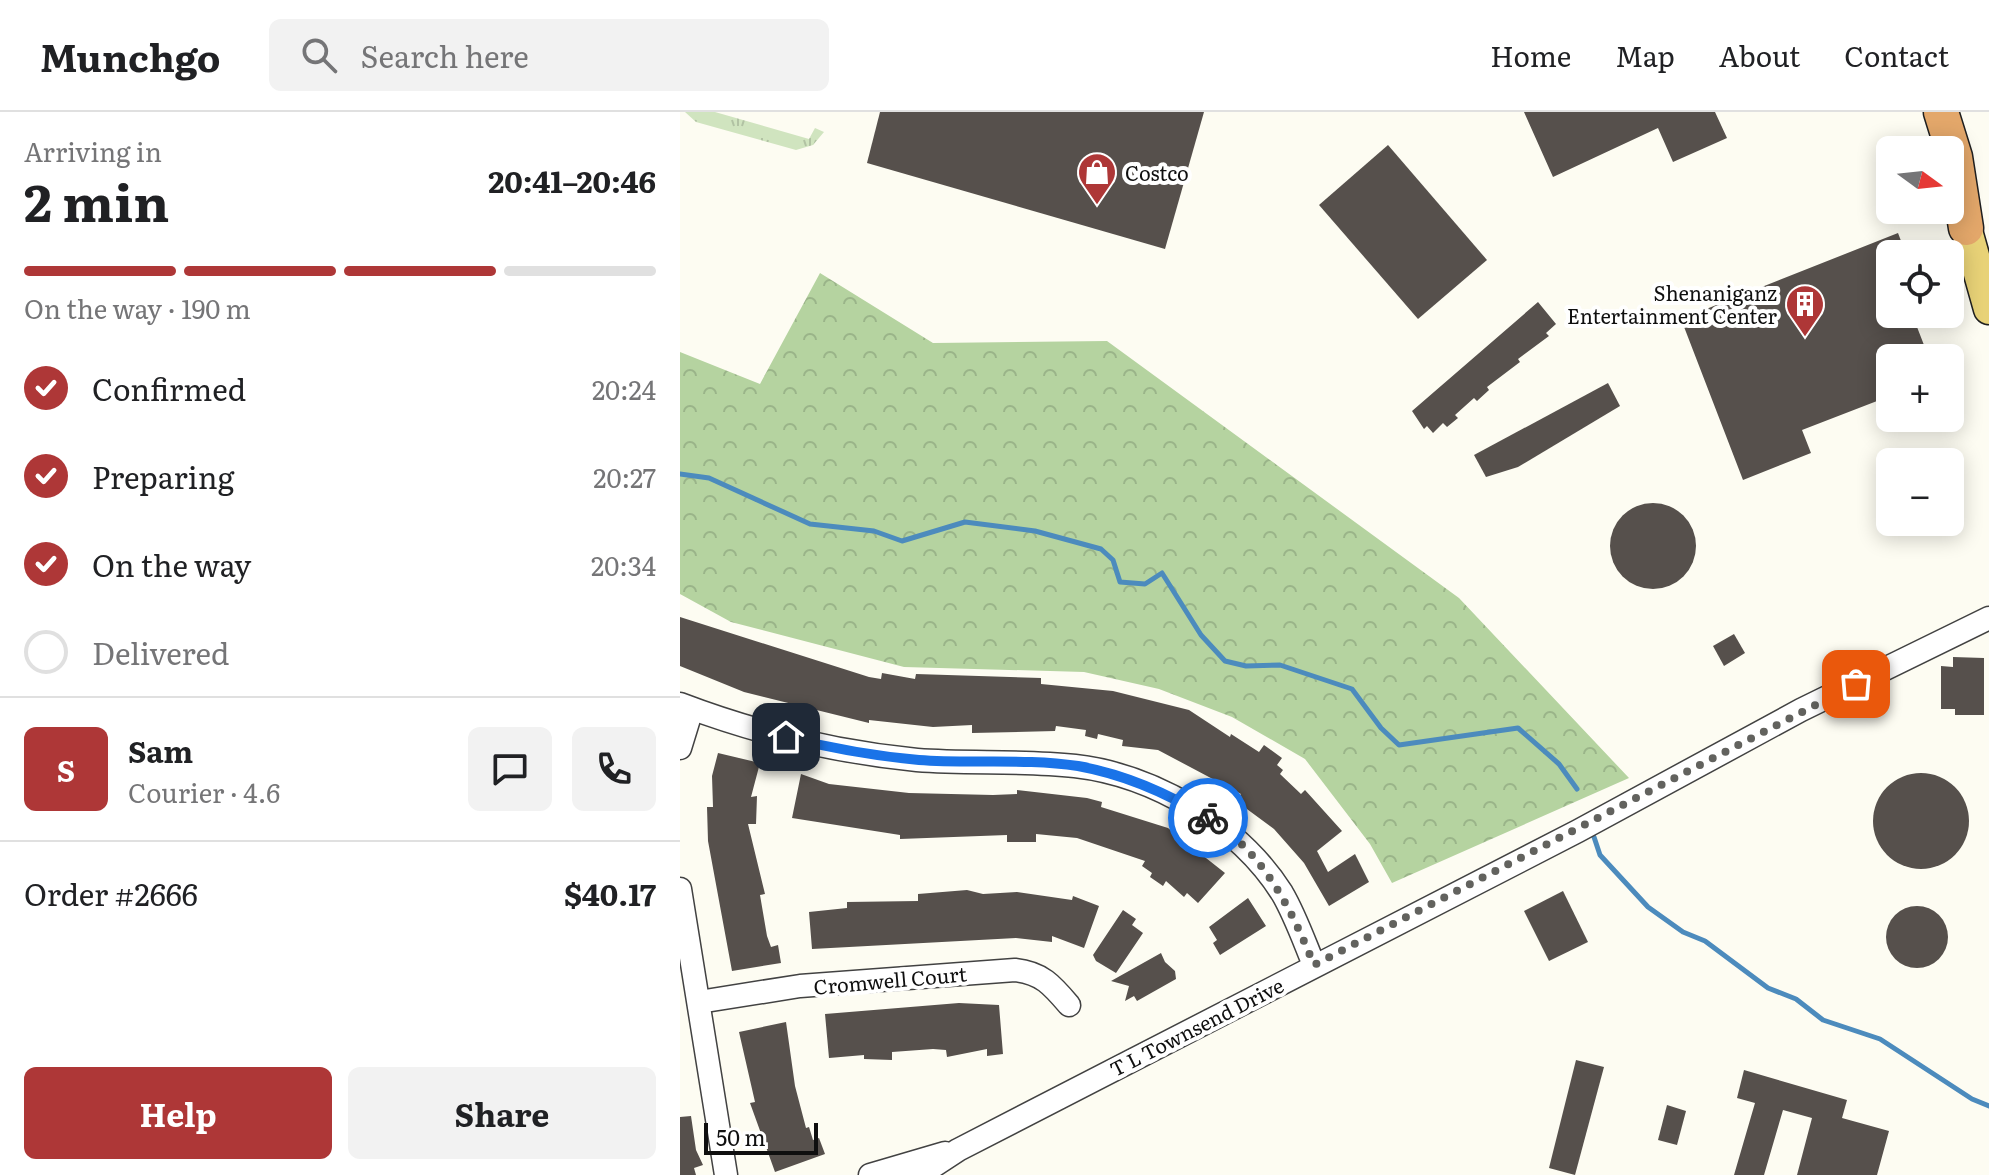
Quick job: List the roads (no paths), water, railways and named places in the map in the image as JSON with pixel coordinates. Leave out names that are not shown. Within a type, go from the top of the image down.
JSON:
[{"type":"highway","points":[[1941,112],[1955,157],[1966,228]]},
{"type":"main road","points":[[1928,112],[1937,136]]},
{"type":"main road","points":[[1964,221],[1989,309]]},
{"type":"street","name":"T L Townsend Drive","points":[[920,1175],[958,1150],[1578,831],[1801,710],[1989,618]]},
{"type":"street","points":[[680,748],[686,706],[836,750],[921,760],[1078,766],[1131,780],[1181,802],[1223,827],[1258,861],[1282,894],[1314,965]]},
{"type":"street","points":[[680,889],[726,1175]]},
{"type":"street","name":"Cromwell Court","points":[[699,1002],[800,986],[1015,970],[1032,972],[1047,980],[1069,1005]]},
{"type":"street","points":[[724,1149],[741,1175]]},
{"type":"street","name":"T L Townsend Drive","points":[[870,1175],[958,1150]]},
{"type":"waterway","points":[[680,474],[709,478],[810,524],[874,531],[902,541],[965,522],[1035,531],[1101,549],[1113,560],[1120,582],[1145,584],[1162,573],[1201,635],[1225,661],[1246,666],[1280,665],[1352,689],[1381,728],[1399,745],[1518,728],[1559,764],[1577,789]]},
{"type":"waterway","points":[[1594,837],[1600,855],[1648,907],[1683,932],[1705,941],[1768,988],[1796,999],[1823,1020],[1880,1039],[1972,1099],[1989,1106]]},
{"type":"place","name":"Costco","points":[[1097,206]]},
{"type":"place","name":"Shenaniganz Entertainment Center","points":[[1805,338]]}]
